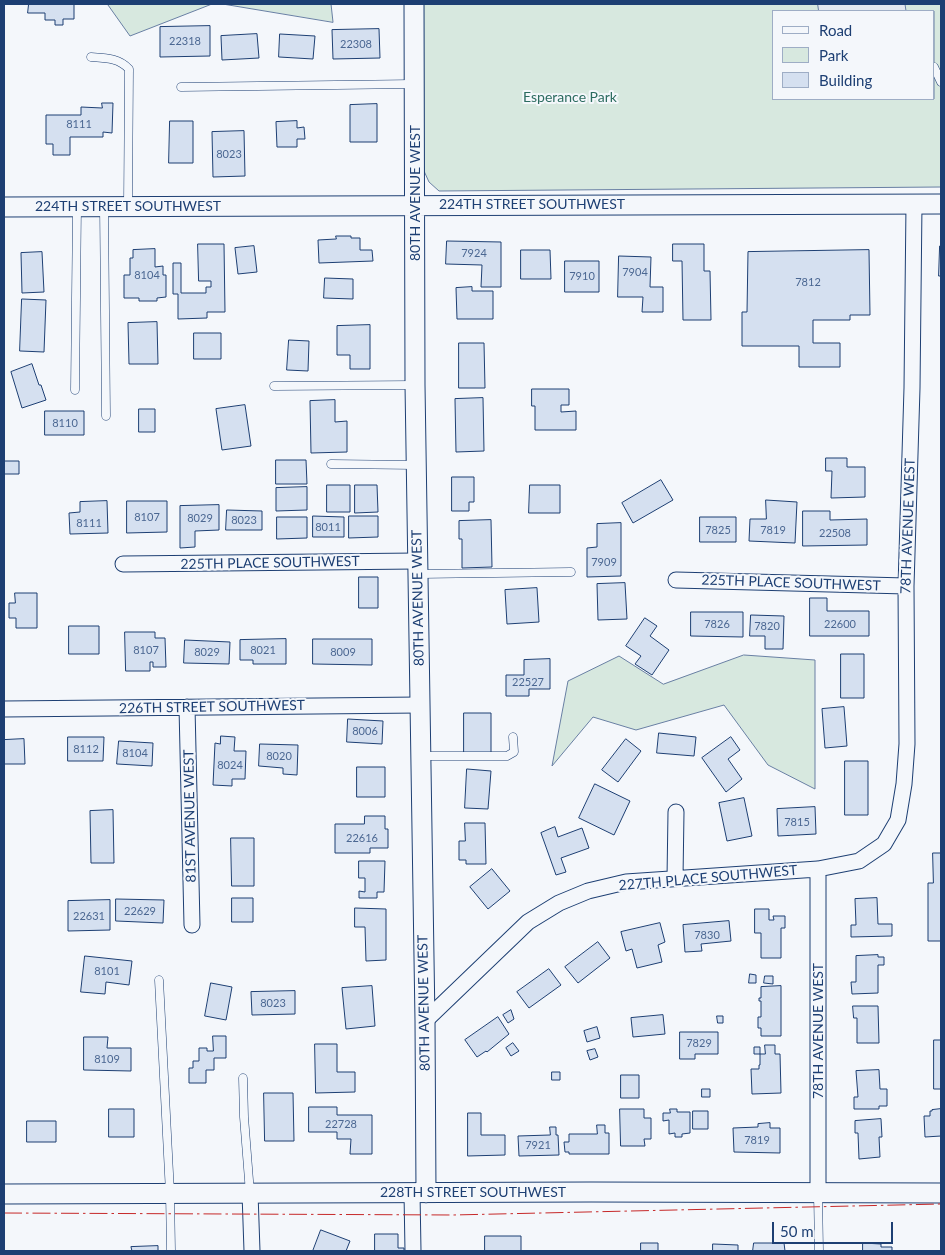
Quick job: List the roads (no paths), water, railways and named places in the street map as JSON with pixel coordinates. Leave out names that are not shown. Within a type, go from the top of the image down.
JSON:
[{"type":"street","name":"80TH AVENUE WEST","points":[[414,4],[415,385],[425,1021],[419,1193]]},
{"type":"street","name":"78TH AVENUE WEST","points":[[884,844],[898,820],[904,784],[907,744],[906,586],[912,388],[914,204]]},
{"type":"street","name":"224TH STREET SOUTHWEST","points":[[4,207],[941,204]]},
{"type":"street","name":"225TH PLACE SOUTHWEST","points":[[123,564],[417,567]]},
{"type":"street","name":"225TH PLACE SOUTHWEST","points":[[676,580],[906,586]]},
{"type":"street","name":"226TH STREET SOUTHWEST","points":[[4,709],[420,704]]},
{"type":"street","name":"81ST AVENUE WEST","points":[[187,707],[192,925]]},
{"type":"street","points":[[675,878],[676,812]]},
{"type":"street","name":"227TH PLACE SOUTHWEST","points":[[425,1021],[528,922],[559,903],[588,891],[626,882],[818,869],[859,861],[884,844]]},
{"type":"street","name":"78TH AVENUE WEST","points":[[818,869],[818,1192]]},
{"type":"street","points":[[250,1193],[252,1251]]},
{"type":"street","points":[[413,1251],[419,1193]]},
{"type":"street","name":"228TH STREET SOUTHWEST","points":[[4,1194],[941,1193]]},
{"type":"lane","points":[[91,57],[113,59],[124,64],[129,69],[128,206]]},
{"type":"lane","points":[[935,69],[941,82]]},
{"type":"lane","points":[[181,86],[415,84]]},
{"type":"lane","points":[[75,390],[77,206]]},
{"type":"lane","points":[[104,206],[106,416]]},
{"type":"lane","points":[[274,386],[415,385]]},
{"type":"lane","points":[[332,464],[416,466]]},
{"type":"lane","points":[[417,567],[571,572]]},
{"type":"lane","points":[[421,756],[507,756],[514,752],[513,737]]},
{"type":"lane","points":[[160,980],[171,1251]]},
{"type":"lane","points":[[243,1078],[250,1193]]},
{"type":"lane","points":[[818,1192],[819,1251]]},
{"type":"park label","name":"Esperance Park","points":[[570,97]]}]
